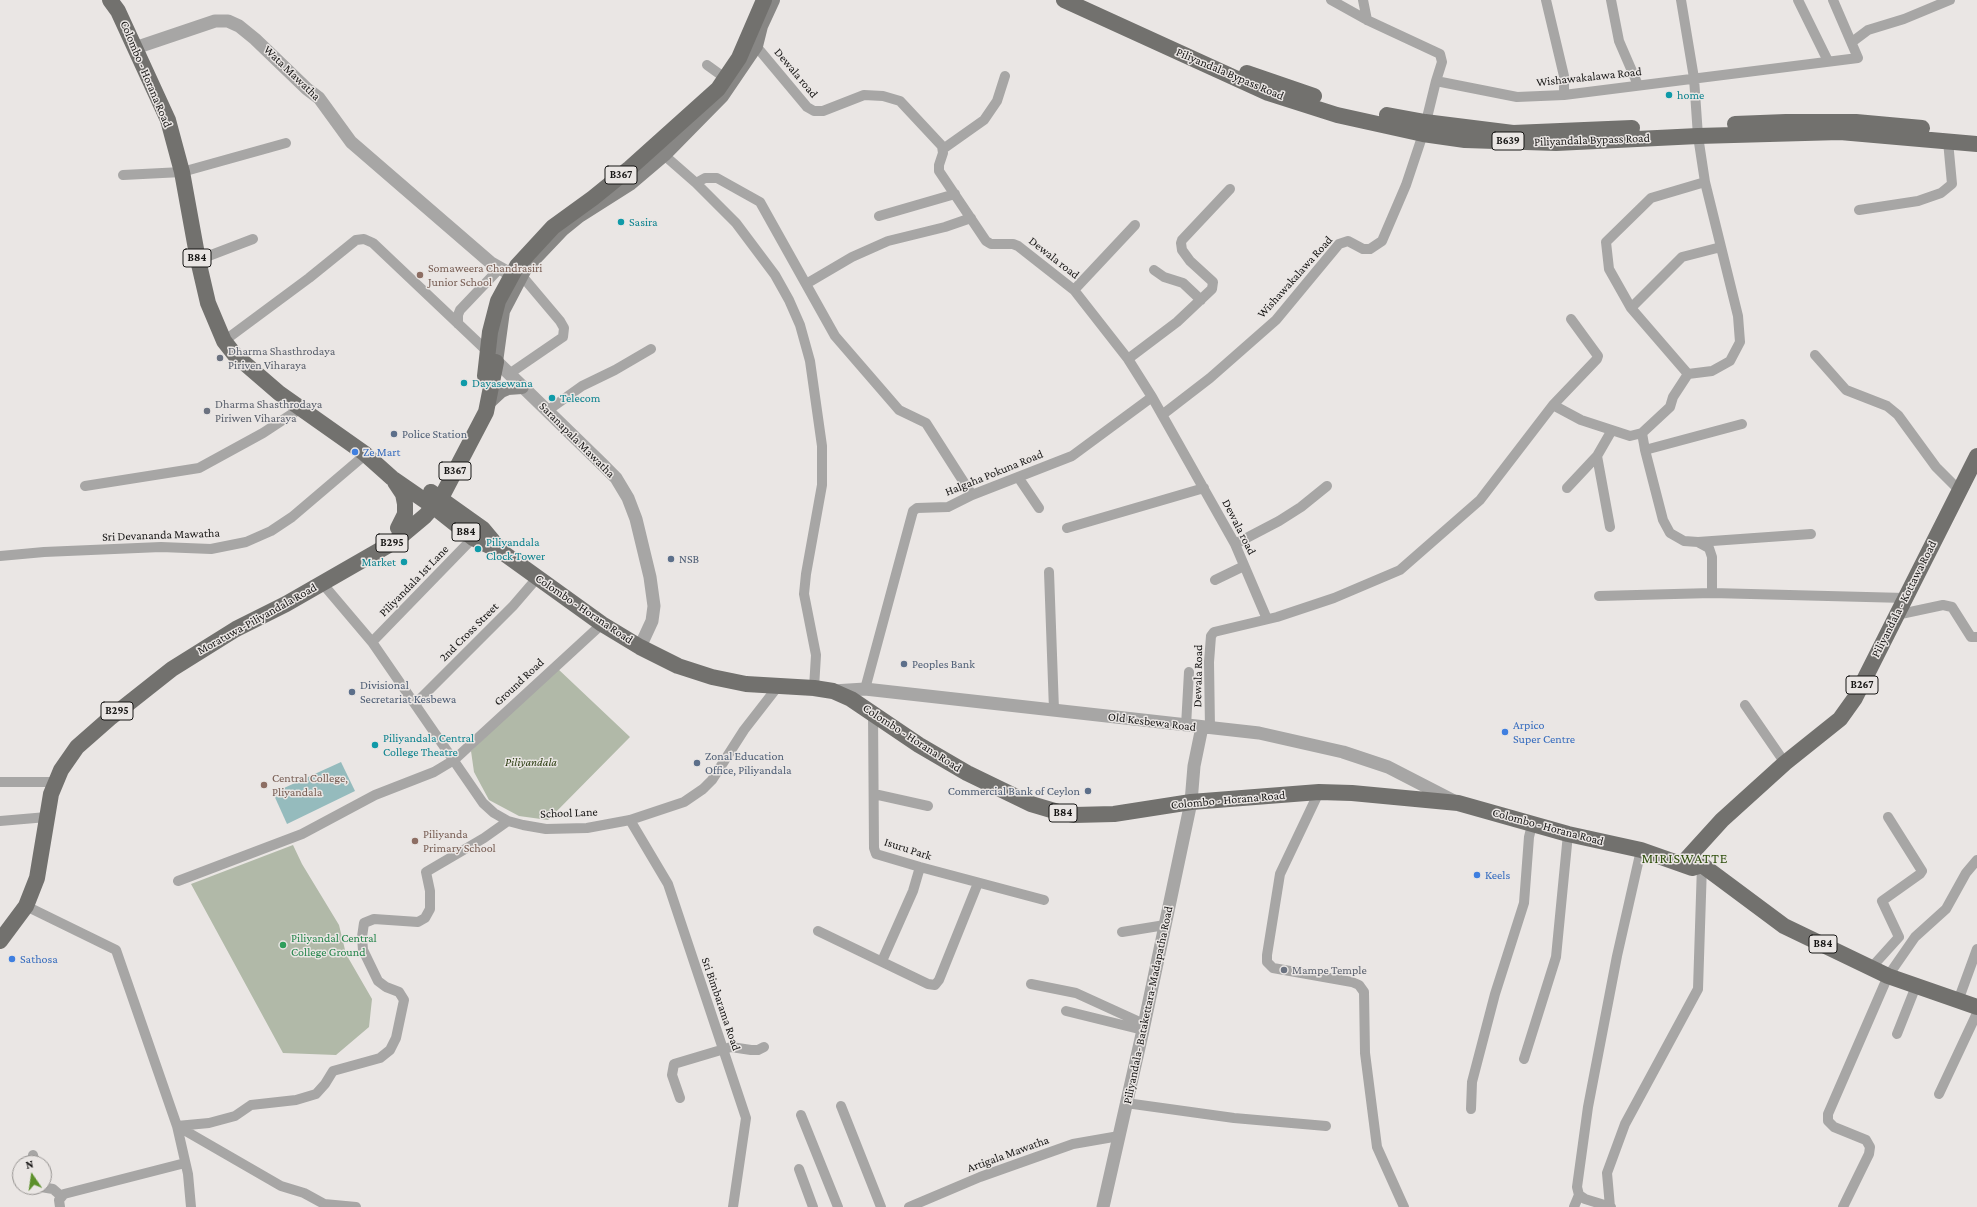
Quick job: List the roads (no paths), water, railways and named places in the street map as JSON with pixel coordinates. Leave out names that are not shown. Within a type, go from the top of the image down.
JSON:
[{"type":"main road","name":"Colombo - Horana Road","points":[[110,0],[118,12],[168,120],[182,172],[198,260],[208,303],[224,341],[235,355],[279,393],[367,455]]},
{"type":"main road","name":"B367","points":[[661,150],[718,89],[751,43],[764,0]]},
{"type":"main road","name":"B367","points":[[433,500],[479,425],[488,402],[492,357],[490,332],[498,301],[511,273],[553,227],[661,150],[722,96],[761,26],[773,0]]},
{"type":"main road","name":"Piliyandala Bypass Road","points":[[1064,0],[1268,93],[1337,115],[1424,128],[1513,133],[1698,131],[1840,132],[1977,144]]},
{"type":"main road","name":"Piliyandala Bypass Road","points":[[1088,0],[1248,73],[1336,104],[1424,128]]},
{"type":"main road","name":"Piliyandala Bypass Road","points":[[1698,131],[1786,122],[1856,122],[1977,134]]},
{"type":"main road","name":"B367","points":[[433,500],[480,404],[492,357]]},
{"type":"main road","points":[[488,402],[501,391],[508,388],[522,387]]},
{"type":"main road","name":"B84","points":[[367,455],[383,462],[433,500],[473,538],[502,552]]},
{"type":"main road","name":"B84","points":[[367,455],[392,478],[483,529],[502,552]]},
{"type":"main road","name":"Piliyandala - Kottawa Road","points":[[1682,864],[1722,820],[1785,763],[1840,719],[1855,698],[1959,490],[1972,478],[1977,456]]},
{"type":"main road","points":[[392,478],[402,494],[405,504],[405,514],[398,528]]},
{"type":"main road","name":"Moratuwa-Piliyandala Road","points":[[344,571],[433,500]]},
{"type":"main road","name":"Moratuwa-Piliyandala Road","points":[[0,941],[7,935],[26,906],[37,878],[52,794],[61,770],[77,747],[148,686],[172,669],[236,629],[286,604],[394,542],[433,500]]},
{"type":"main road","name":"Colombo - Horana Road","points":[[502,552],[602,624],[640,647],[678,666],[712,677],[746,684],[779,685],[833,691],[851,698],[919,744],[967,773],[1031,804],[1058,812],[1074,815],[1114,814],[1191,802],[1318,792],[1458,803],[1532,825],[1641,850],[1692,868],[1702,865]]},
{"type":"main road","name":"B84","points":[[1702,865],[1784,926],[1888,976],[1977,1007]]},
{"type":"street","points":[[1330,0],[1367,20],[1440,54],[1442,62],[1436,81]]},
{"type":"street","points":[[1363,0],[1367,20]]},
{"type":"street","points":[[1546,0],[1564,76],[1564,95]]},
{"type":"street","points":[[1611,0],[1619,42],[1638,85]]},
{"type":"street","points":[[1554,405],[1581,420],[1630,436],[1642,433],[1670,407],[1673,397],[1688,374],[1712,371],[1730,361],[1740,342],[1738,316],[1705,182],[1698,131],[1694,78],[1682,0]]},
{"type":"street","points":[[1798,0],[1828,61]]},
{"type":"street","points":[[1833,0],[1852,42],[1868,30],[1904,19],[1950,0]]},
{"type":"street","name":"Wata Mawatha","points":[[135,48],[215,22],[228,21],[239,26],[255,39],[307,89],[319,98],[351,142],[490,263],[511,273]]},
{"type":"street","name":"Wishawakalawa Road","points":[[1162,415],[1210,378],[1276,320],[1339,244],[1348,241],[1363,249],[1370,249],[1382,241],[1406,185],[1424,128],[1436,81],[1517,97],[1564,95],[1858,58],[1852,42]]},
{"type":"street","name":"Dewala road","points":[[751,43],[807,108],[814,111],[823,110],[864,95],[883,96],[900,101],[943,149],[939,171],[986,241],[996,245],[1013,244],[1074,290],[1128,359],[1152,397],[1235,544],[1267,619]]},
{"type":"street","points":[[707,65],[725,78]]},
{"type":"street","points":[[943,149],[984,120],[997,101],[1005,76]]},
{"type":"street","points":[[1859,210],[1918,201],[1941,193],[1952,184],[1948,141]]},
{"type":"street","points":[[123,175],[182,172],[286,143]]},
{"type":"street","points":[[661,150],[736,223],[775,275],[789,300],[800,325],[810,361],[822,446],[822,485],[806,574],[804,594],[816,655],[814,688]]},
{"type":"street","points":[[696,183],[705,178],[717,178],[760,202],[835,336],[899,410],[926,424],[972,495]]},
{"type":"street","points":[[1688,374],[1630,308],[1609,269],[1606,242],[1651,198],[1705,182]]},
{"type":"street","points":[[1128,359],[1177,322],[1212,289],[1213,282],[1190,261],[1182,250],[1182,240],[1230,189]]},
{"type":"street","points":[[879,216],[955,194]]},
{"type":"street","points":[[806,284],[852,257],[888,241],[945,227],[971,218]]},
{"type":"street","points":[[1074,290],[1135,225]]},
{"type":"street","points":[[198,260],[253,239]]},
{"type":"street","points":[[224,341],[309,278],[356,240],[364,239],[373,243],[492,357]]},
{"type":"street","points":[[1630,308],[1682,257],[1721,247]]},
{"type":"street","points":[[1154,270],[1164,277],[1183,283],[1201,300]]},
{"type":"street","points":[[458,324],[458,315],[460,310],[511,273],[560,321],[564,328],[563,337],[509,374]]},
{"type":"street","points":[[1267,619],[1334,598],[1400,570],[1480,500],[1554,405],[1597,359],[1598,356],[1571,319]]},
{"type":"street","points":[[547,411],[582,386],[615,370],[651,349]]},
{"type":"street","points":[[1815,355],[1846,390],[1887,406],[1898,415],[1936,467],[1959,490]]},
{"type":"street","name":"Saranapala Mawatha","points":[[492,357],[616,478],[628,498],[636,519],[648,569],[654,606],[652,621],[640,647]]},
{"type":"street","name":"Halgaha Pokuna Road","points":[[865,689],[913,511],[917,508],[948,507],[972,495],[1072,456],[1152,397]]},
{"type":"street","points":[[85,486],[199,468],[263,433],[301,408]]},
{"type":"street","points":[[1644,450],[1742,424]]},
{"type":"street","points":[[1567,488],[1597,456],[1612,430]]},
{"type":"street","points":[[1642,433],[1644,450],[1663,520],[1670,533],[1684,541],[1698,542],[1811,534]]},
{"type":"street","name":"Sri Devananda Mawatha","points":[[0,556],[44,552],[161,547],[211,549],[246,542],[271,531],[292,517],[359,460],[367,455]]},
{"type":"street","points":[[1597,456],[1610,527]]},
{"type":"street","points":[[1018,477],[1039,508]]},
{"type":"street","points":[[1235,544],[1279,521],[1301,507],[1327,486]]},
{"type":"street","points":[[1067,528],[1204,488]]},
{"type":"street","name":"Piliyandala 1st Lane","points":[[372,642],[473,538]]},
{"type":"street","points":[[1698,542],[1708,548],[1712,557],[1712,593]]},
{"type":"street","points":[[1215,580],[1244,566]]},
{"type":"street","points":[[1049,572],[1054,710]]},
{"type":"street","name":"2nd Cross Street","points":[[416,702],[513,606],[538,577]]},
{"type":"street","name":"School Lane","points":[[322,583],[372,642],[416,702],[483,803],[494,813],[508,821],[546,829],[587,828],[630,820],[684,802],[703,789],[712,780],[744,730],[779,685]]},
{"type":"street","points":[[1599,596],[1712,593],[1905,598]]},
{"type":"street","points":[[1896,615],[1943,604],[1952,607],[1971,637],[1977,637]]},
{"type":"street","name":"Dewala Road","points":[[1206,728],[1211,636],[1219,631],[1267,619]]},
{"type":"street","name":"Ground Road","points":[[178,881],[302,834],[375,796],[434,772],[454,760],[602,624]]},
{"type":"street","points":[[1186,726],[1189,672]]},
{"type":"street","name":"Old Kesbewa Road","points":[[833,691],[865,689],[1259,733],[1343,752],[1388,767],[1458,803]]},
{"type":"street","points":[[1744,705],[1785,763]]},
{"type":"street","name":"Isuru Park","points":[[873,713],[874,848],[876,854],[1044,900]]},
{"type":"street","name":"Piliyandala- Batakettara-Madapatha Road","points":[[1103,1207],[1144,1027],[1191,802],[1194,766],[1206,728]]},
{"type":"street","points":[[0,782],[56,782]]},
{"type":"street","points":[[1318,792],[1280,874],[1266,955],[1268,962],[1273,968],[1352,982],[1359,985],[1364,992],[1365,1053],[1377,1147],[1404,1207]]},
{"type":"street","points":[[874,794],[928,806]]},
{"type":"street","points":[[0,821],[47,817]]},
{"type":"street","points":[[1871,968],[1900,937],[1882,901],[1922,871],[1888,817]]},
{"type":"street","name":"Sri Bimbarama Road","points":[[630,820],[668,884],[746,1118],[733,1207]]},
{"type":"street","points":[[177,1126],[209,1123],[235,1116],[251,1105],[296,1100],[316,1094],[325,1084],[333,1071],[380,1058],[390,1050],[396,1038],[404,1000],[399,992],[386,987],[378,981],[363,950],[362,937],[364,923],[374,919],[418,922],[425,918],[430,909],[430,891],[426,872],[484,838],[508,821]]},
{"type":"street","points":[[1471,1109],[1474,1075],[1495,994],[1524,903],[1529,837],[1532,825]]},
{"type":"street","points":[[1524,1059],[1556,957],[1568,834]]},
{"type":"street","points":[[1574,1207],[1579,1195],[1577,1187],[1588,1107],[1617,956],[1641,850]]},
{"type":"street","points":[[1844,1207],[1869,1154],[1870,1147],[1866,1140],[1830,1123],[1828,1114],[1888,976],[1915,937],[1946,909],[1966,873],[1977,860]]},
{"type":"street","points":[[1579,1195],[1585,1199],[1610,1207],[1608,1173],[1625,1124],[1698,989],[1702,865]]},
{"type":"street","points":[[882,961],[913,892],[920,867]]},
{"type":"street","points":[[818,931],[932,985],[937,983],[978,883]]},
{"type":"street","points":[[26,906],[116,950],[177,1126],[185,1162],[191,1207]]},
{"type":"street","points":[[1122,932],[1165,925]]},
{"type":"street","points":[[1958,1001],[1977,949]]},
{"type":"street","points":[[1031,984],[1076,993],[1144,1027]]},
{"type":"street","points":[[1897,1034],[1916,986]]},
{"type":"street","points":[[1066,1011],[1144,1027]]},
{"type":"street","points":[[1939,1094],[1977,1013]]},
{"type":"street","points":[[680,1098],[672,1075],[674,1064],[731,1047],[758,1050],[764,1046]]},
{"type":"street","points":[[1126,1103],[1234,1118],[1326,1126]]},
{"type":"street","points":[[841,1106],[881,1207]]},
{"type":"street","points":[[801,1115],[838,1207]]},
{"type":"street","points":[[177,1126],[281,1186],[304,1193],[324,1204],[356,1207]]},
{"type":"street","name":"Artigala Mawatha","points":[[909,1207],[980,1177],[1073,1144],[1119,1136]]},
{"type":"street","points":[[61,1196],[185,1162]]},
{"type":"street","points":[[799,1169],[813,1207]]},
{"type":"street","points":[[52,1189],[61,1196]]},
{"type":"street","points":[[60,1207],[61,1196]]},
{"type":"water","points":[[341,762],[355,791],[287,824],[273,793]]},
{"type":"place","name":"home","points":[[1669,95]]},
{"type":"place","name":"Sasira","points":[[621,222]]},
{"type":"place","name":"Somaweera Chandrasiri Junior School","points":[[420,275]]},
{"type":"place","name":"Dharma Shasthrodaya Piriven Viharaya","points":[[220,358]]},
{"type":"place","name":"Dayasewana","points":[[464,383]]},
{"type":"place","name":"Telecom","points":[[552,398]]},
{"type":"place","name":"Dharma Shasthrodaya Piriwen Viharaya","points":[[207,411]]},
{"type":"place","name":"Police Station","points":[[394,434]]},
{"type":"place","name":"Ze Mart","points":[[355,452]]},
{"type":"place","name":"Piliyandala Clock Tower","points":[[478,549]]},
{"type":"place","name":"NSB","points":[[671,559]]},
{"type":"place","name":"Market","points":[[404,562]]},
{"type":"place","name":"Peoples Bank","points":[[904,664]]},
{"type":"place","name":"Divisional Secretariat Kesbewa","points":[[352,692]]},
{"type":"place","name":"Arpico Super Centre","points":[[1505,732]]},
{"type":"place","name":"Piliyandala Central College Theatre","points":[[375,745]]},
{"type":"place","name":"Zonal Education Office, Piliyandala","points":[[697,763]]},
{"type":"place","name":"Central College, Pliyandala","points":[[264,785]]},
{"type":"place","name":"Commercial Bank of Ceylon","points":[[1088,791]]},
{"type":"place","name":"Piliyanda Primary School","points":[[415,841]]},
{"type":"place","name":"Keels","points":[[1477,875]]},
{"type":"place","name":"Piliyandal Central College Ground","points":[[283,945]]},
{"type":"place","name":"Sathosa","points":[[12,959]]},
{"type":"place","name":"Mampe Temple","points":[[1284,970]]},
{"type":"district","name":"MIRISWATTE","points":[[1685,859]]},
{"type":"park label","name":"Piliyandala","points":[[531,762]]}]
